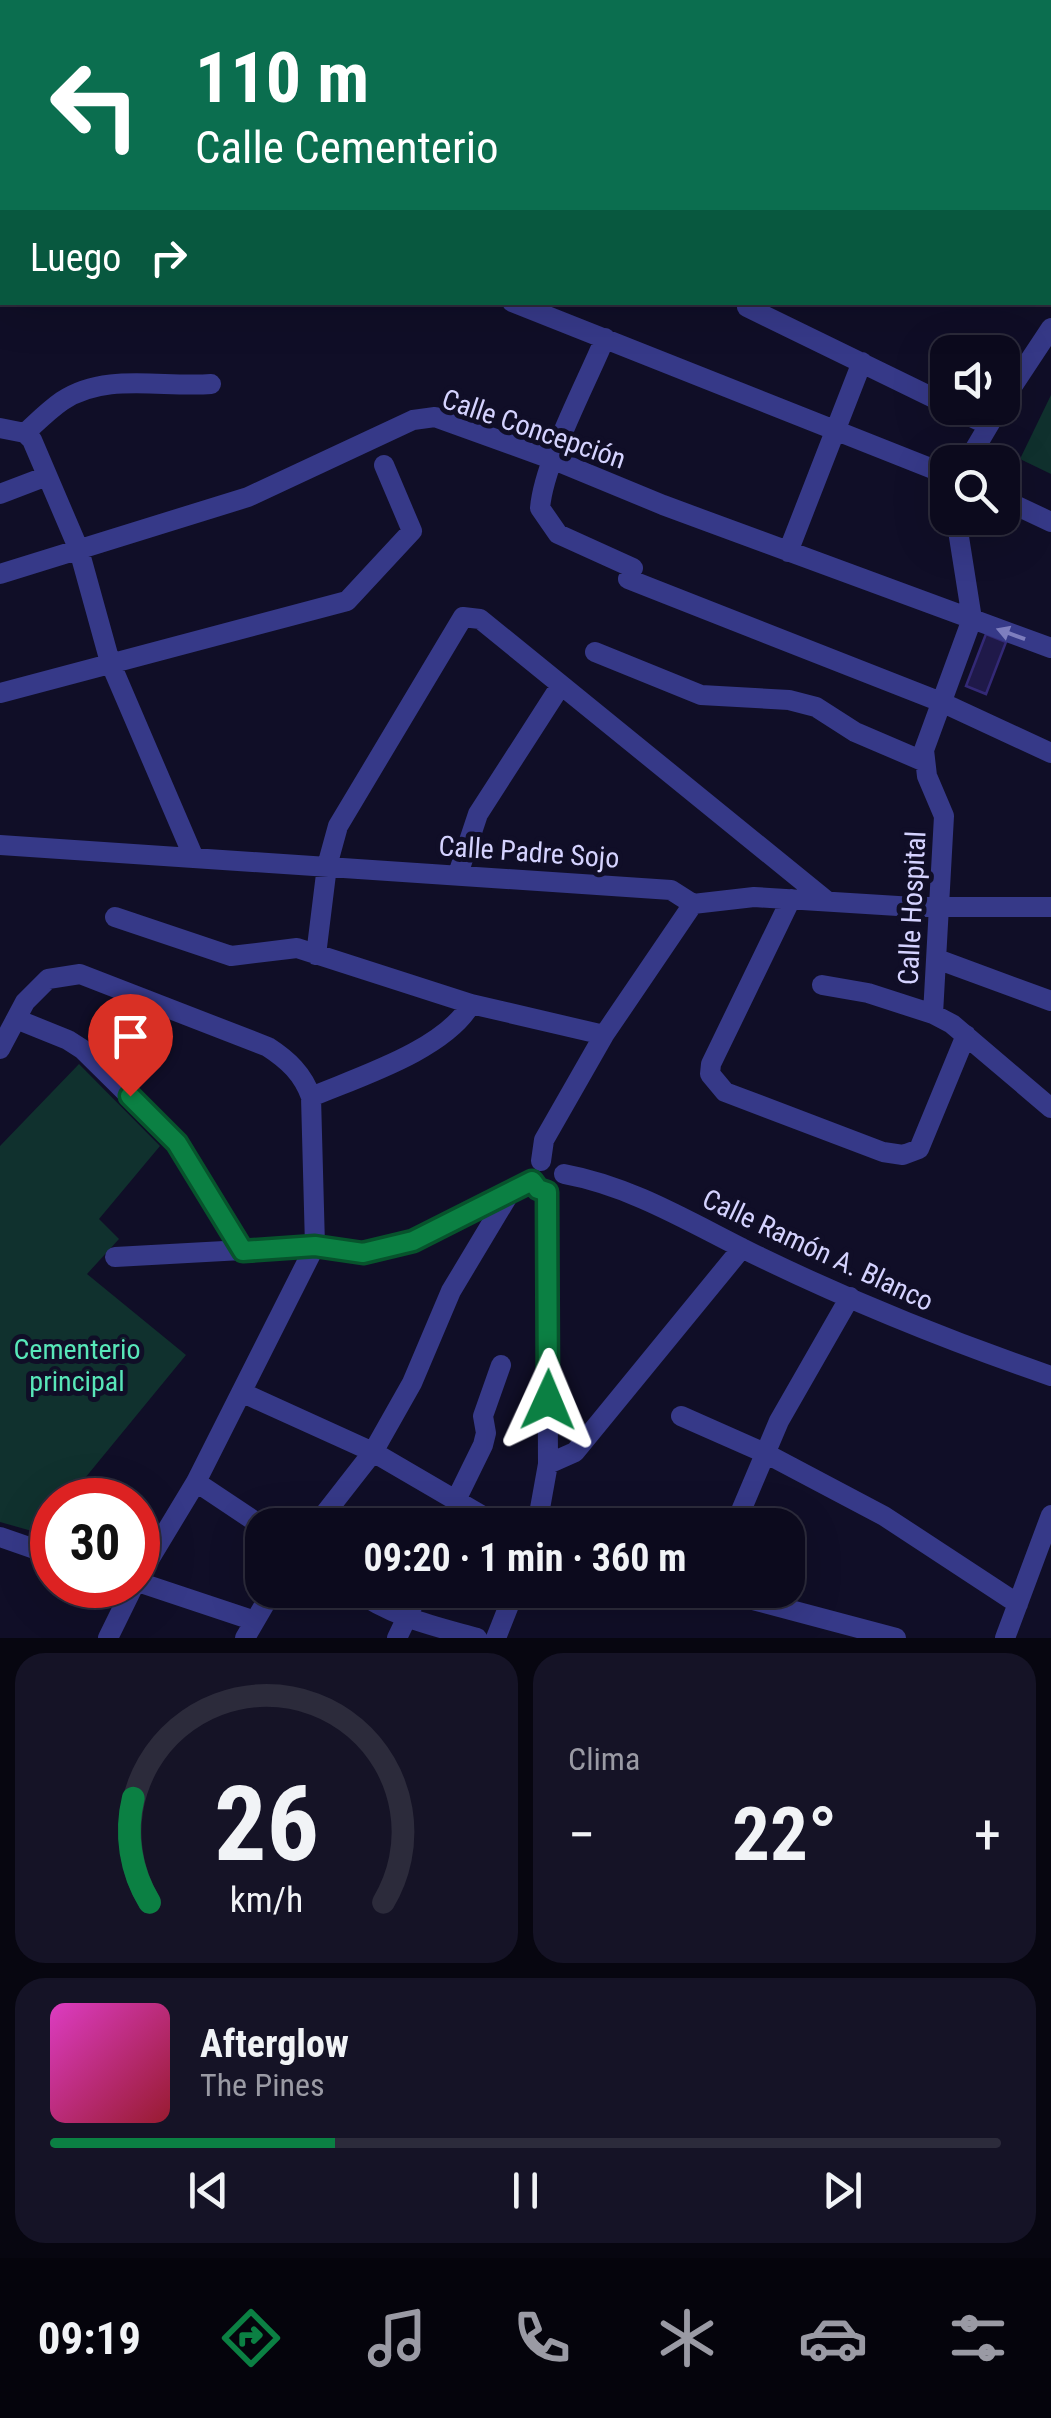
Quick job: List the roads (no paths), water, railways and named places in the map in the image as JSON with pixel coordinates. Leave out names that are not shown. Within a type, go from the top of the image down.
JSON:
[{"type":"street","points":[[520,305],[930,467]]},
{"type":"street","points":[[747,308],[930,396]]},
{"type":"street","points":[[1020,375],[1051,328]]},
{"type":"street","points":[[605,338],[541,493],[540,508],[558,534],[631,574],[942,702],[1051,752]]},
{"type":"street","points":[[788,552],[862,362]]},
{"type":"street","points":[[25,432],[61,402],[90,388],[115,384],[211,384]]},
{"type":"street","name":"Calle Concepción","points":[[0,574],[248,497],[414,420],[435,417],[554,460],[662,506],[1051,648]]},
{"type":"street","points":[[0,428],[25,432],[32,440],[78,550],[110,662],[194,858]]},
{"type":"street","points":[[0,693],[346,600],[412,531],[384,465]]},
{"type":"street","points":[[0,494],[47,476]]},
{"type":"street","points":[[1020,507],[1051,522]]},
{"type":"street","points":[[926,762],[924,750],[972,619],[959,535]]},
{"type":"street","points":[[316,954],[328,866],[338,826],[463,617],[480,620],[827,901]]},
{"type":"street","points":[[595,652],[701,695],[789,700],[816,707],[855,732],[926,762]]},
{"type":"street","points":[[458,874],[478,814],[561,685]]},
{"type":"street","name":"Calle Hospital","points":[[926,762],[927,776],[944,816],[932,1014]]},
{"type":"street","name":"Calle Padre Sojo","points":[[0,845],[671,890],[694,904],[754,896],[940,907],[1051,907]]},
{"type":"street","points":[[790,899],[711,1064],[710,1074],[716,1085],[883,1152],[904,1155],[919,1148],[966,1035]]},
{"type":"street","points":[[539,1508],[548,1464],[540,1178],[544,1140],[604,1035],[694,904]]},
{"type":"street","points":[[115,917],[230,956],[298,948],[471,1004],[604,1035]]},
{"type":"street","points":[[937,959],[1051,1001]]},
{"type":"street","points":[[0,1049],[25,1002],[48,979],[80,974],[268,1047],[293,1065],[306,1084],[310,1097],[315,1246],[196,1482],[160,1542]]},
{"type":"street","points":[[822,985],[868,993],[932,1014],[966,1035],[1051,1108]]},
{"type":"street","points":[[310,1097],[424,1044],[462,1019],[471,1004]]},
{"type":"street","points":[[16,1019],[82,1049],[177,1143],[243,1251]]},
{"type":"street","name":"Calle Ramón A. Blanco","points":[[540,1178],[560,1188],[564,1174],[631,1193],[850,1297],[967,1347],[1051,1376]]},
{"type":"street","points":[[115,1257],[315,1246],[363,1253],[413,1241],[540,1178]]},
{"type":"street","points":[[329,1508],[373,1452],[412,1383],[451,1292],[509,1194]]},
{"type":"street","points":[[548,1464],[575,1452],[742,1248]]},
{"type":"street","points":[[742,1508],[779,1421],[850,1297]]},
{"type":"street","points":[[456,1500],[483,1445],[484,1416],[501,1364]]},
{"type":"street","points":[[242,1393],[373,1452],[469,1508]]},
{"type":"street","points":[[680,1416],[765,1454],[884,1516],[1018,1604]]},
{"type":"street","points":[[196,1482],[245,1515]]},
{"type":"street","points":[[1006,1638],[1018,1604],[1042,1562],[1051,1515]]},
{"type":"street","points":[[0,1538],[30,1547]]},
{"type":"street","points":[[160,1592],[250,1630],[263,1608]]},
{"type":"street","points":[[108,1638],[123,1608]]},
{"type":"street","points":[[381,1608],[477,1638]]},
{"type":"street","points":[[397,1638],[411,1608]]},
{"type":"street","points":[[496,1638],[507,1608]]},
{"type":"street","points":[[784,1608],[896,1638]]},
{"type":"street","points":[[808,1638],[814,1616]]},
{"type":"park label","name":"Cementerio principal","points":[[77,1365]]}]
